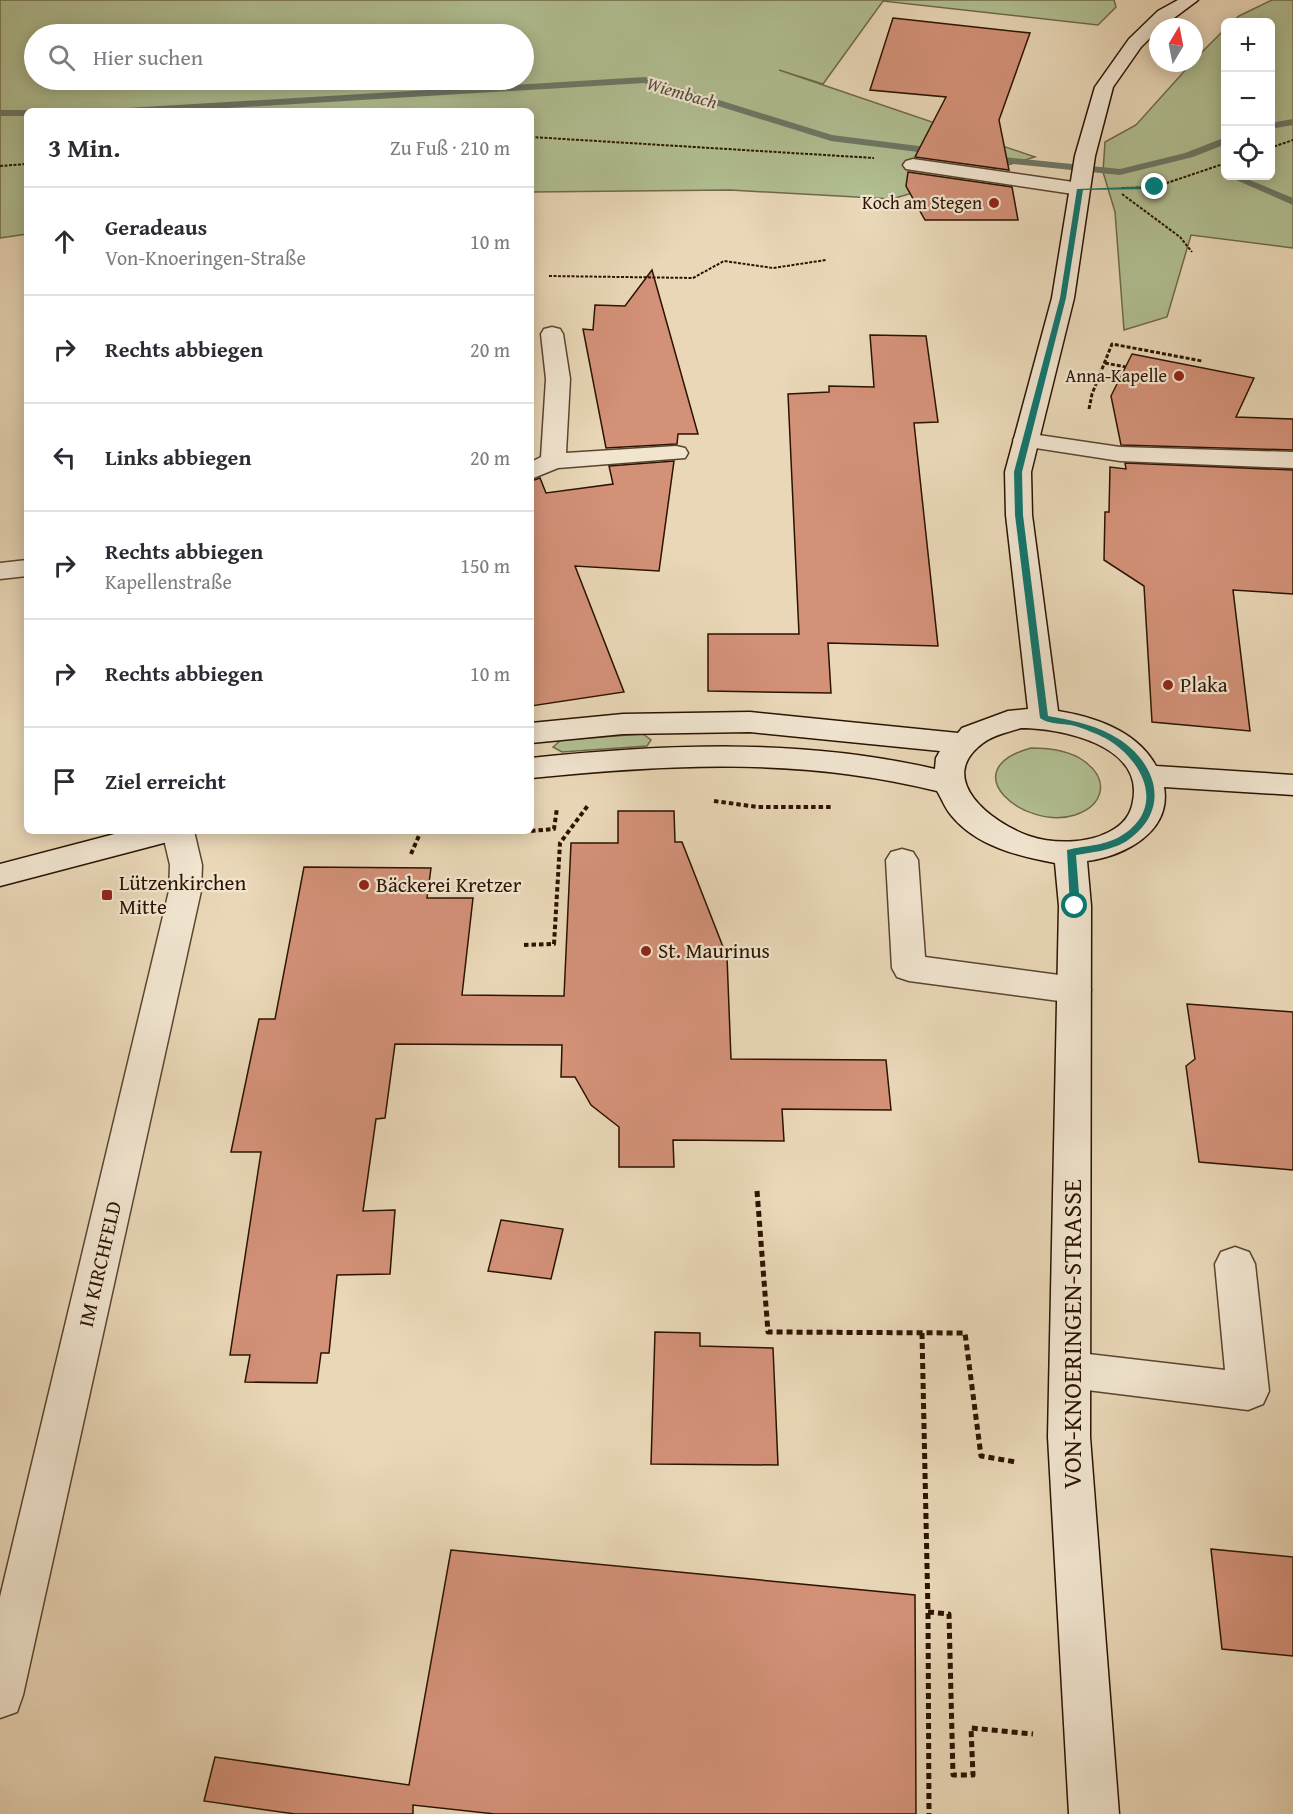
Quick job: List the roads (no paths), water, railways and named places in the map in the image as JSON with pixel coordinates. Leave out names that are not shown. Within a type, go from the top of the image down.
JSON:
[{"type":"main road","points":[[1044,718],[1019,515],[1018,472],[1063,298],[1086,156],[1104,87],[1135,43],[1164,15],[1190,0]]},
{"type":"main road","points":[[913,165],[1029,183],[1081,186]]},
{"type":"main road","points":[[552,334],[558,380],[542,466],[676,453]]},
{"type":"main road","points":[[1025,440],[1120,454],[1293,460]]},
{"type":"main road","points":[[0,572],[24,568]]},
{"type":"main road","points":[[1018,718],[1044,718],[1078,724],[1108,736],[1133,754],[1148,776],[1152,798],[1145,818],[1128,836],[1102,848],[1071,853],[1036,850],[1004,840],[976,824],[958,804],[948,783],[949,764],[957,747],[973,734],[993,724],[1018,718]]},
{"type":"main road","points":[[534,732],[623,724],[750,722],[963,742]]},
{"type":"main road","points":[[534,768],[595,761],[689,757],[804,758],[873,766],[948,783]]},
{"type":"main road","points":[[1148,776],[1293,785]]},
{"type":"main road","points":[[0,875],[157,834]]},
{"type":"main road","name":"IM KIRCHFELD","points":[[0,1695],[185,891],[186,865],[179,834]]},
{"type":"main road","name":"VON-KNOERINGEN-STRASSE","points":[[1071,853],[1075,906],[1070,1437],[1094,1814]]},
{"type":"main road","points":[[902,860],[909,968],[1074,990]]},
{"type":"main road","points":[[1071,1370],[1248,1391],[1235,1264]]},
{"type":"waterway","name":"Wiembach","points":[[534,87],[645,80],[831,138],[942,152]]},
{"type":"waterway","name":"Wiembach","points":[[177,108],[478,90]]},
{"type":"waterway","name":"Wiembach","points":[[0,113],[24,113]]},
{"type":"waterway","name":"Wiembach","points":[[1275,125],[1293,122]]},
{"type":"waterway","name":"Wiembach","points":[[984,158],[1120,172],[1189,155],[1221,142]]},
{"type":"waterway","points":[[1241,180],[1293,202]]},
{"type":"place","name":"Koch am Stegen","points":[[994,203]]},
{"type":"place","name":"Anna-Kapelle","points":[[1179,376]]},
{"type":"place","name":"Plaka","points":[[1168,685]]},
{"type":"place","name":"Bäckerei Kretzer","points":[[364,885]]},
{"type":"place","name":"Lützenkirchen Mitte","points":[[107,895]]},
{"type":"place","name":"St. Maurinus","points":[[646,951]]}]
